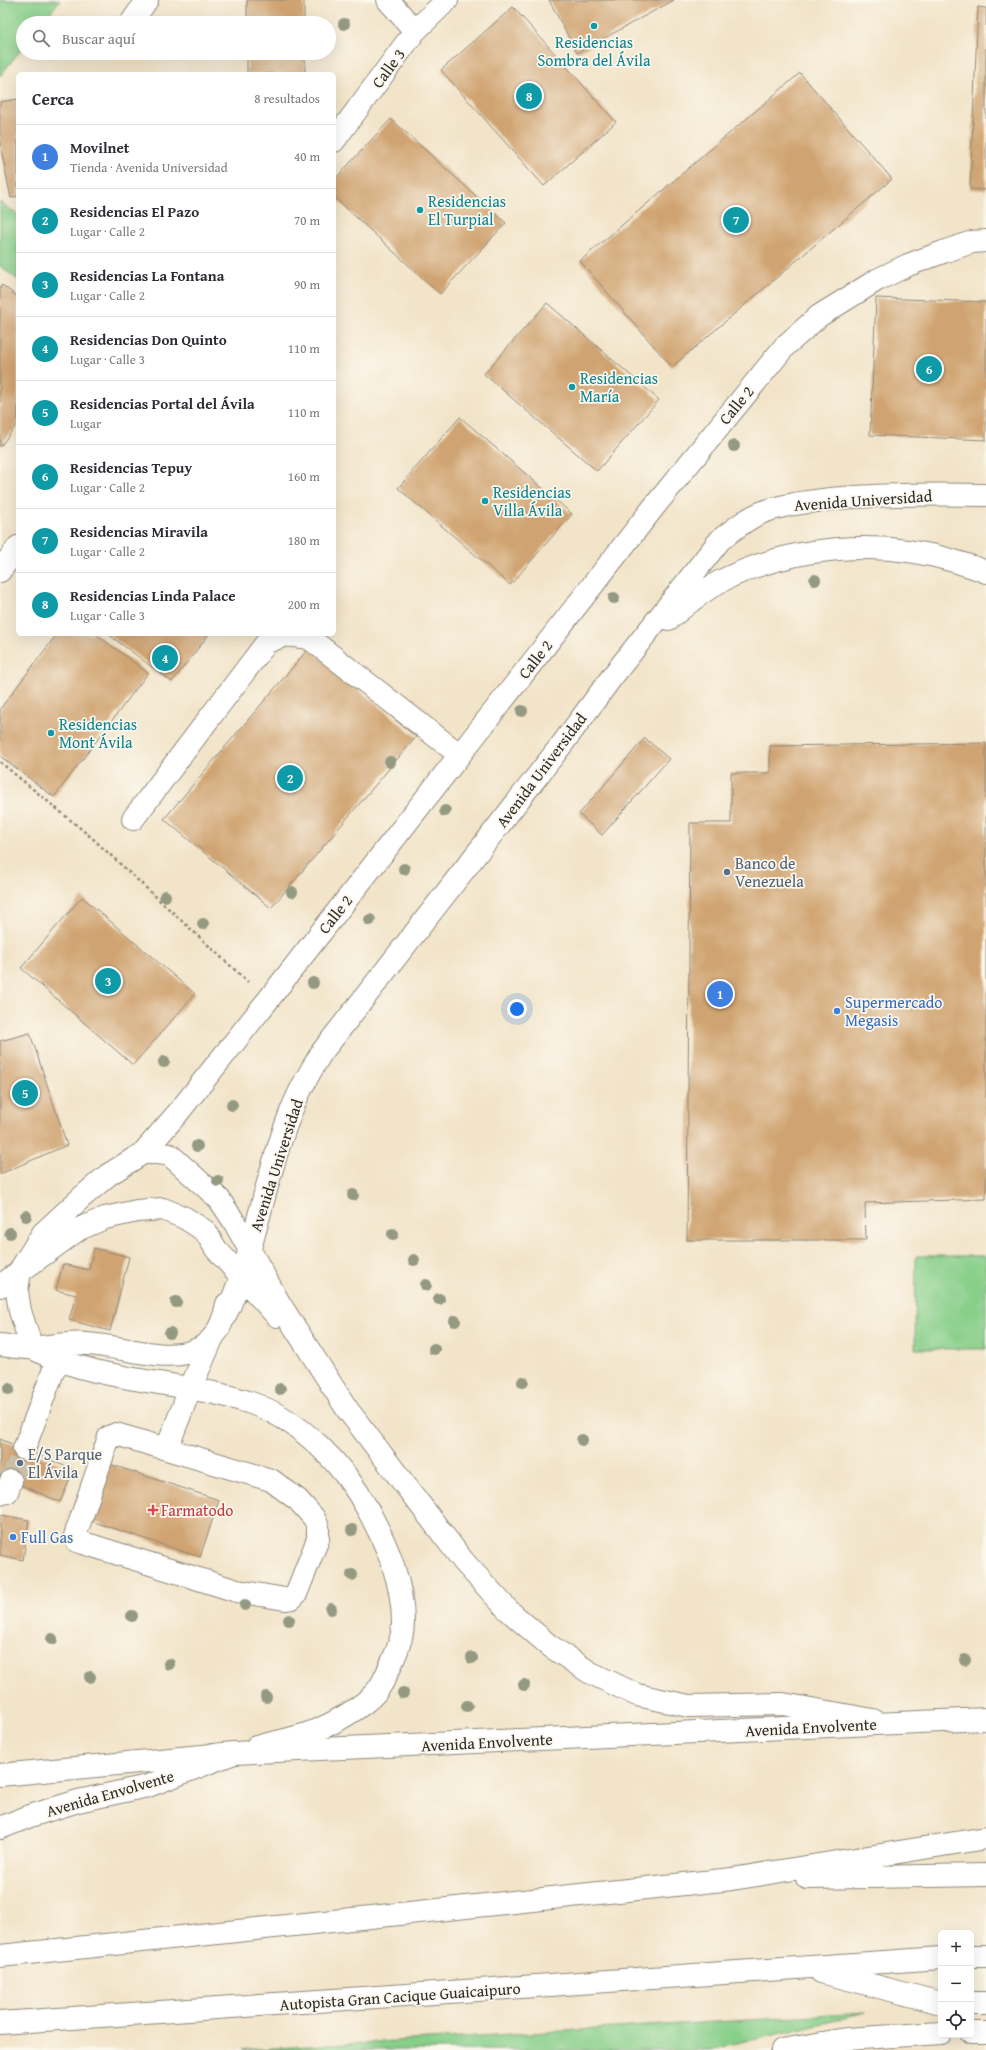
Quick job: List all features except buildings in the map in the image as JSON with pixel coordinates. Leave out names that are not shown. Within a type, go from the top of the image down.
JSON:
[{"type":"main road","points":[[136,16],[147,0]]},
{"type":"main road","points":[[388,0],[415,31]]},
{"type":"main road","name":"Calle 3","points":[[336,138],[415,31],[447,0]]},
{"type":"main road","name":"Calle 2","points":[[20,1270],[43,1233],[108,1175],[143,1153],[177,1114],[653,508],[785,346],[819,316],[877,280],[908,265],[943,252],[972,242],[986,241]]},
{"type":"main road","name":"Avenida Universidad","points":[[224,1318],[242,1279],[249,1249],[289,1117],[305,1080],[322,1052],[720,540],[738,526],[762,512],[795,503],[864,496],[934,494],[986,495]]},
{"type":"main road","points":[[643,639],[692,600],[719,582],[780,558],[848,548],[884,550],[944,558],[986,572]]},
{"type":"main road","points":[[0,571],[16,550]]},
{"type":"main road","points":[[133,818],[267,642],[283,636]]},
{"type":"main road","points":[[294,636],[309,638],[460,755]]},
{"type":"main road","points":[[143,1153],[170,1155],[219,1199],[281,1306],[347,1409],[464,1562],[508,1610],[567,1659],[637,1695],[689,1706],[783,1704],[892,1723]]},
{"type":"main road","points":[[0,1286],[20,1270],[79,1229],[105,1218],[137,1210],[163,1209],[185,1218],[205,1231],[216,1249],[242,1279],[307,1347]]},
{"type":"main road","points":[[167,1448],[200,1390],[213,1337],[224,1318],[229,1293],[225,1273],[216,1249]]},
{"type":"main road","points":[[20,1270],[17,1291],[20,1311],[32,1348]]},
{"type":"main road","points":[[0,1345],[59,1352],[88,1344],[173,1356],[195,1351],[213,1337]]},
{"type":"main road","points":[[0,1776],[234,1753],[312,1732],[363,1704],[376,1692],[399,1646],[403,1626],[403,1606],[389,1552],[375,1522],[361,1496],[346,1475],[329,1456],[302,1431],[276,1414],[252,1403],[200,1390],[85,1369],[59,1352]]},
{"type":"main road","points":[[24,1449],[59,1352]]},
{"type":"main road","points":[[116,1434],[167,1448],[271,1480],[298,1500],[310,1512],[318,1527],[318,1539],[296,1594],[292,1598],[285,1599],[237,1591],[77,1541],[75,1536],[109,1436],[116,1434]]},
{"type":"main road","name":"Avenida Envolvente","points":[[0,1828],[30,1816],[78,1801],[148,1786],[234,1753],[986,1719]]},
{"type":"main road","points":[[0,1956],[732,1879],[986,1838]]},
{"type":"main road","points":[[732,1879],[986,1875]]},
{"type":"main road","points":[[974,1956],[986,1956]]},
{"type":"main road","name":"Autopista Gran Cacique Guaicaipuro","points":[[0,2023],[568,1985],[938,1958]]},
{"type":"main road","points":[[801,1967],[938,2002]]},
{"type":"main road","points":[[974,2003],[986,2003]]},
{"type":"main road","points":[[782,2050],[846,2039],[938,2033]]},
{"type":"main road","points":[[974,2033],[986,2033]]},
{"type":"path","points":[[0,762],[91,837],[268,1000]]},
{"type":"green space","points":[[0,0],[60,0],[47,16],[16,16],[16,56],[0,76]]},
{"type":"green space","points":[[0,202],[16,214],[16,278],[0,266]]},
{"type":"green space","points":[[916,1256],[986,1256],[986,1349],[915,1349]]},
{"type":"green space","points":[[866,2013],[711,2050],[243,2050]]},
{"type":"tunnel","points":[[11,1481],[24,1449]]},
{"type":"place","name":"Residencias Sombra del Ávila","points":[[594,26]]},
{"type":"place","name":"Residencias Linda Palace","points":[[529,96]]},
{"type":"place","name":"Residencias El Turpial","points":[[420,210]]},
{"type":"place","name":"Residencias Miravila","points":[[736,220]]},
{"type":"place","name":"Residencias Tepuy","points":[[929,369]]},
{"type":"place","name":"Residencias María","points":[[572,387]]},
{"type":"place","name":"Residencias Villa Ávila","points":[[485,501]]},
{"type":"place","name":"Residencias Don Quinto","points":[[165,658]]},
{"type":"place","name":"Residencias Mont Ávila","points":[[51,733]]},
{"type":"place","name":"Residencias El Pazo","points":[[290,778]]},
{"type":"place","name":"Banco de Venezuela","points":[[727,872]]},
{"type":"place","name":"Residencias La Fontana","points":[[108,981]]},
{"type":"place","name":"Movilnet","points":[[720,994]]},
{"type":"place","name":"Supermercado Megasis","points":[[837,1011]]},
{"type":"place","name":"Residencias Portal del Ávila","points":[[25,1093]]},
{"type":"place","name":"E/S Parque El Ávila","points":[[20,1463]]},
{"type":"place","name":"Farmatodo","points":[[153,1510]]},
{"type":"place","name":"Full Gas","points":[[13,1537]]}]
